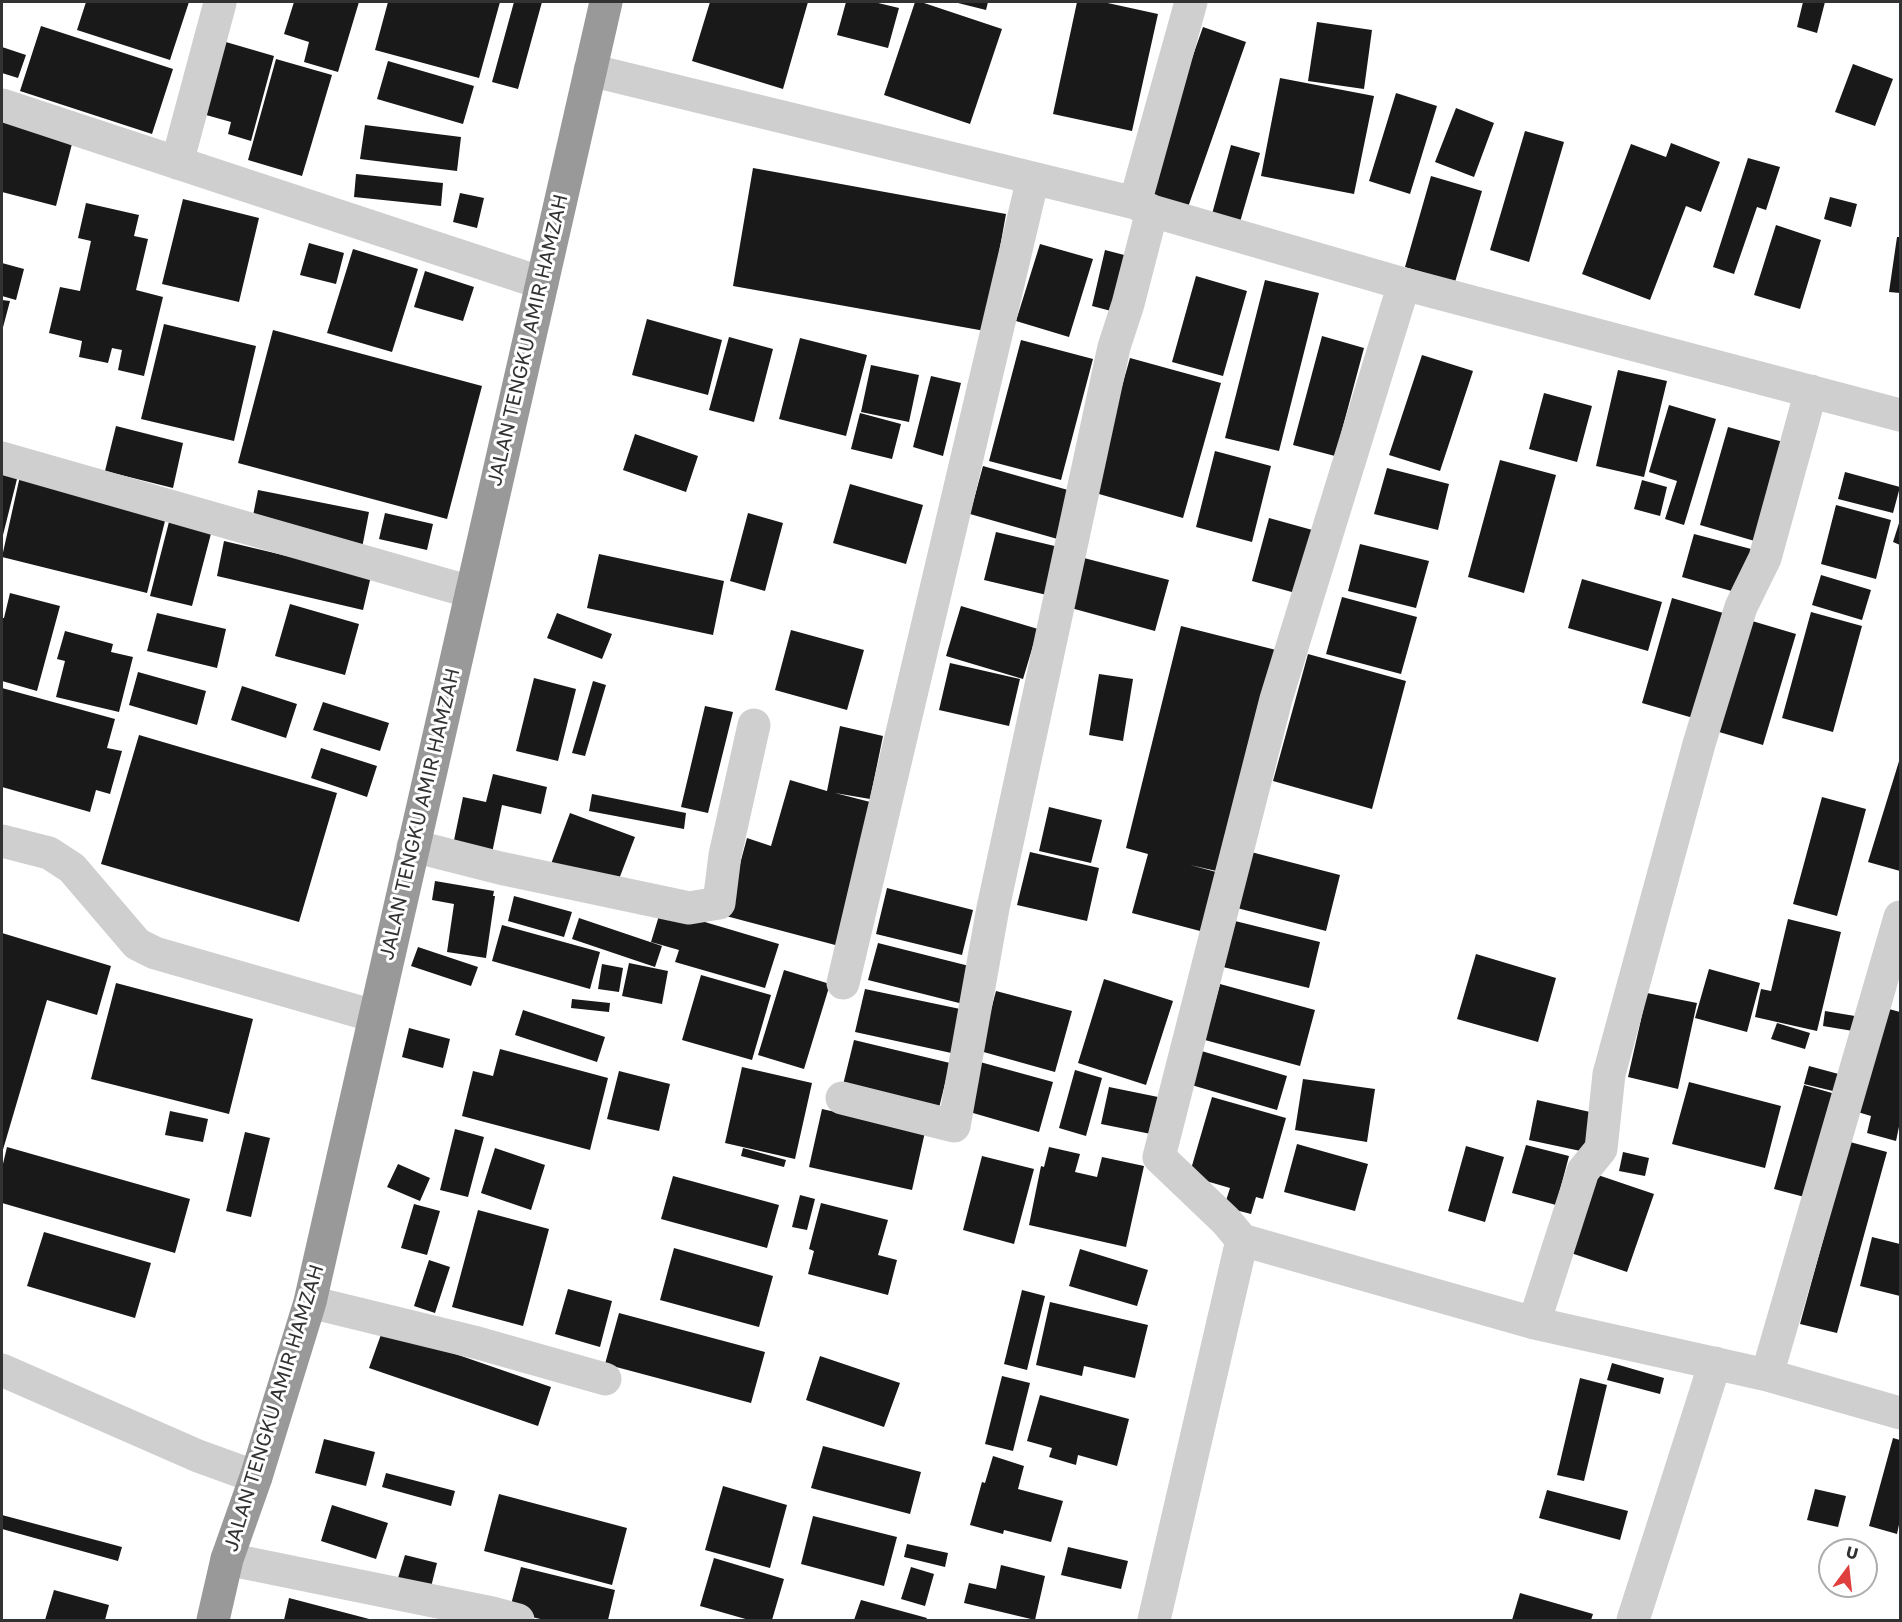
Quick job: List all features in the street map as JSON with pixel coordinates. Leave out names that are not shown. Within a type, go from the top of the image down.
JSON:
[{"type":"highway","name":"JALAN TENGKU AMIR HAMZAH","points":[[213,1620],[227,1560],[256,1477],[310,1302],[606,2]]},
{"type":"street","points":[[842,1098],[954,1126],[993,908],[1114,347],[1128,304],[1144,207],[1191,2]]},
{"type":"street","points":[[177,163],[220,3]]},
{"type":"street","points":[[590,70],[1144,207],[1404,284],[1900,415]]},
{"type":"street","points":[[2,105],[542,283]]},
{"type":"street","points":[[843,983],[1033,178]]},
{"type":"street","points":[[1404,284],[1276,699],[1159,1157],[1226,1221],[1242,1240],[1534,1323],[1767,1375],[1900,1413]]},
{"type":"street","points":[[1534,1323],[1583,1171],[1601,1149],[1609,1074],[1695,755],[1741,607],[1765,558],[1811,391]]},
{"type":"street","points":[[2,458],[471,592]]},
{"type":"street","points":[[413,846],[500,868],[689,908],[719,903],[725,855],[754,725]]},
{"type":"street","points":[[2,841],[49,853],[72,868],[137,944],[155,952],[374,1016]]},
{"type":"street","points":[[1767,1375],[1900,917]]},
{"type":"street","points":[[1154,1620],[1242,1240]]},
{"type":"street","points":[[310,1302],[478,1343],[604,1378]]},
{"type":"street","points":[[1633,1620],[1715,1363]]},
{"type":"street","points":[[2,1370],[198,1456],[256,1477]]},
{"type":"street","points":[[227,1560],[500,1618]]},
{"type":"building","points":[[86,2],[189,2],[170,60],[77,30]]},
{"type":"building","points":[[294,2],[359,2],[338,72],[304,62],[309,42],[284,34]]},
{"type":"building","points":[[388,2],[500,2],[479,78],[375,50]]},
{"type":"building","points":[[514,2],[542,2],[518,89],[492,82]]},
{"type":"building","points":[[710,2],[808,2],[783,89],[692,61]]},
{"type":"building","points":[[846,2],[874,2],[899,8],[888,48],[837,35]]},
{"type":"building","points":[[915,2],[1002,29],[970,124],[884,95]]},
{"type":"building","points":[[954,2],[988,2],[986,10]]},
{"type":"building","points":[[1077,2],[1103,2],[1158,14],[1132,131],[1053,114]]},
{"type":"building","points":[[1803,2],[1825,2],[1817,33],[1797,27]]},
{"type":"building","points":[[1317,22],[1372,30],[1364,89],[1308,81]]},
{"type":"building","points":[[41,26],[173,69],[152,134],[20,91]]},
{"type":"building","points":[[1203,27],[1246,42],[1187,210],[1144,194]]},
{"type":"building","points":[[219,40],[274,56],[251,141],[228,134],[231,122],[199,113]]},
{"type":"building","points":[[2,47],[26,55],[18,78],[2,73]]},
{"type":"building","points":[[276,59],[332,75],[302,176],[248,160]]},
{"type":"building","points":[[388,61],[474,86],[463,124],[377,99]]},
{"type":"building","points":[[1853,64],[1893,79],[1875,126],[1835,112]]},
{"type":"building","points":[[1280,78],[1374,96],[1354,194],[1261,176]]},
{"type":"building","points":[[1396,93],[1437,106],[1410,194],[1369,181]]},
{"type":"building","points":[[1456,108],[1494,123],[1474,177],[1435,162]]},
{"type":"building","points":[[2,121],[73,140],[56,206],[2,192]]},
{"type":"building","points":[[365,125],[461,137],[457,171],[360,159]]},
{"type":"building","points":[[1525,131],[1564,142],[1529,262],[1490,250]]},
{"type":"building","points":[[1671,143],[1720,162],[1701,212],[1686,206],[1650,300],[1582,274],[1631,144],[1666,157]]},
{"type":"building","points":[[1231,145],[1260,153],[1240,222],[1212,214]]},
{"type":"building","points":[[1748,158],[1780,167],[1766,210],[1757,207],[1734,274],[1713,267]]},
{"type":"building","points":[[753,168],[1006,214],[985,331],[733,286]]},
{"type":"building","points":[[356,174],[443,183],[441,206],[354,197]]},
{"type":"building","points":[[1431,176],[1482,191],[1455,282],[1405,267]]},
{"type":"building","points":[[460,193],[484,198],[477,228],[453,222]]},
{"type":"building","points":[[1830,197],[1857,204],[1851,227],[1824,219]]},
{"type":"building","points":[[183,199],[259,218],[239,302],[162,284]]},
{"type":"building","points":[[86,203],[139,215],[134,236],[148,239],[136,290],[163,297],[144,376],[118,370],[122,350],[112,348],[108,363],[79,357],[82,341],[49,333],[60,287],[80,291],[91,241],[78,238]]},
{"type":"building","points":[[1776,225],[1821,240],[1800,309],[1754,295]]},
{"type":"building","points":[[1897,237],[1900,237],[1900,293],[1889,292]]},
{"type":"building","points":[[309,243],[344,253],[336,284],[300,275]]},
{"type":"building","points":[[1040,244],[1093,259],[1069,337],[1016,321]]},
{"type":"building","points":[[353,249],[418,269],[392,352],[327,333]]},
{"type":"building","points":[[1105,250],[1128,256],[1115,312],[1092,306]]},
{"type":"building","points":[[2,263],[24,269],[16,300],[2,296]]},
{"type":"building","points":[[425,271],[474,287],[463,321],[414,307]]},
{"type":"building","points":[[1196,276],[1247,291],[1223,376],[1172,362]]},
{"type":"building","points":[[1265,280],[1319,293],[1279,451],[1225,438]]},
{"type":"building","points":[[2,300],[10,301],[2,331]]},
{"type":"building","points":[[647,319],[722,340],[708,395],[632,375]]},
{"type":"building","points":[[164,324],[256,346],[234,441],[141,419]]},
{"type":"building","points":[[273,330],[482,386],[447,519],[238,463]]},
{"type":"building","points":[[1322,336],[1364,348],[1335,456],[1293,445]]},
{"type":"building","points":[[729,337],[773,349],[754,422],[709,410]]},
{"type":"building","points":[[800,338],[867,355],[846,436],[779,419]]},
{"type":"building","points":[[1021,340],[1093,359],[1061,480],[989,461]]},
{"type":"building","points":[[1422,355],[1473,371],[1440,471],[1389,455]]},
{"type":"building","points":[[1130,358],[1221,383],[1183,518],[1092,492]]},
{"type":"building","points":[[871,365],[919,375],[909,422],[861,412]]},
{"type":"building","points":[[1618,370],[1667,381],[1644,477],[1596,466]]},
{"type":"building","points":[[931,376],[961,383],[943,456],[913,447]]},
{"type":"building","points":[[1544,393],[1592,406],[1577,462],[1529,449]]},
{"type":"building","points":[[1669,405],[1716,419],[1684,525],[1665,519],[1677,481],[1649,472]]},
{"type":"building","points":[[860,413],[901,424],[892,459],[851,449]]},
{"type":"building","points":[[116,426],[183,443],[173,488],[105,471]]},
{"type":"building","points":[[1728,427],[1787,443],[1758,542],[1700,525]]},
{"type":"building","points":[[635,434],[698,456],[686,492],[623,470]]},
{"type":"building","points":[[1215,451],[1271,466],[1252,542],[1196,527]]},
{"type":"building","points":[[1500,460],[1556,475],[1524,593],[1468,577]]},
{"type":"building","points":[[983,466],[1075,492],[1061,540],[970,514]]},
{"type":"building","points":[[1387,468],[1449,484],[1438,530],[1374,514]]},
{"type":"building","points":[[2,471],[18,475],[2,539]]},
{"type":"building","points":[[1845,472],[1900,487],[1893,513],[1838,499]]},
{"type":"building","points":[[20,476],[167,513],[147,593],[2,557]]},
{"type":"building","points":[[1642,480],[1667,487],[1660,516],[1634,509]]},
{"type":"building","points":[[850,484],[923,505],[906,564],[833,543]]},
{"type":"building","points":[[258,490],[369,512],[362,548],[251,526]]},
{"type":"building","points":[[1836,505],[1891,520],[1876,579],[1821,564]]},
{"type":"building","points":[[385,513],[433,524],[427,550],[379,539]]},
{"type":"building","points":[[748,513],[783,523],[765,591],[730,581]]},
{"type":"building","points":[[171,514],[213,526],[192,606],[150,596]]},
{"type":"building","points":[[1269,518],[1316,531],[1299,594],[1252,581]]},
{"type":"building","points":[[1900,520],[1900,545],[1893,542]]},
{"type":"building","points":[[996,532],[1063,548],[1051,596],[984,580]]},
{"type":"building","points":[[1694,534],[1755,550],[1742,594],[1682,577]]},
{"type":"building","points":[[224,541],[371,576],[363,610],[217,576]]},
{"type":"building","points":[[1360,544],[1429,561],[1416,608],[1348,591]]},
{"type":"building","points":[[599,554],[724,581],[713,635],[587,608]]},
{"type":"building","points":[[1084,558],[1169,580],[1155,631],[1071,608]]},
{"type":"building","points":[[1821,575],[1871,590],[1862,620],[1812,605]]},
{"type":"building","points":[[1582,579],[1662,602],[1648,651],[1568,628]]},
{"type":"building","points":[[10,593],[60,606],[37,691],[2,681],[2,618],[4,618]]},
{"type":"building","points":[[1342,597],[1417,617],[1401,674],[1326,654]]},
{"type":"building","points":[[1672,598],[1730,615],[1700,720],[1642,703]]},
{"type":"building","points":[[290,604],[359,624],[345,675],[275,656]]},
{"type":"building","points":[[961,606],[1038,629],[1023,679],[946,656]]},
{"type":"building","points":[[1811,612],[1862,626],[1833,732],[1782,718]]},
{"type":"building","points":[[157,613],[226,629],[217,668],[147,651]]},
{"type":"building","points":[[557,613],[612,634],[602,659],[547,638]]},
{"type":"building","points":[[1742,618],[1796,634],[1763,745],[1709,729]]},
{"type":"building","points":[[1181,626],[1276,650],[1221,872],[1190,865],[1235,877],[1219,936],[1132,913],[1148,854],[1126,848]]},
{"type":"building","points":[[791,630],[864,650],[847,710],[775,690]]},
{"type":"building","points":[[65,631],[113,644],[111,652],[133,657],[119,712],[56,697],[65,661],[57,659]]},
{"type":"building","points":[[1308,654],[1406,681],[1372,809],[1273,781]]},
{"type":"building","points":[[950,663],[1020,679],[1009,726],[939,710]]},
{"type":"building","points":[[138,672],[206,691],[197,725],[129,705]]},
{"type":"building","points":[[1099,674],[1133,679],[1123,741],[1089,735]]},
{"type":"building","points":[[534,678],[576,689],[558,761],[516,751]]},
{"type":"building","points":[[593,681],[606,685],[585,756],[572,753]]},
{"type":"building","points":[[242,686],[297,704],[286,738],[231,720]]},
{"type":"building","points":[[2,688],[115,719],[107,748],[122,751],[110,794],[96,790],[90,812],[2,787]]},
{"type":"building","points":[[323,702],[389,723],[380,751],[313,730]]},
{"type":"building","points":[[705,706],[733,712],[708,813],[681,807]]},
{"type":"building","points":[[840,726],[883,736],[870,799],[835,793],[878,804],[839,946],[726,916],[747,838],[771,846],[790,780],[827,791]]},
{"type":"building","points":[[139,735],[337,793],[299,922],[101,864]]},
{"type":"building","points":[[321,748],[377,766],[367,797],[311,778]]},
{"type":"building","points":[[1900,758],[1900,871],[1868,862]]},
{"type":"building","points":[[493,774],[547,787],[541,814],[502,805],[492,853],[453,845],[463,797],[486,802]]},
{"type":"building","points":[[592,794],[686,813],[684,829],[589,811]]},
{"type":"building","points":[[1822,797],[1866,809],[1837,916],[1793,904]]},
{"type":"building","points":[[1049,807],[1102,820],[1091,863],[1039,851]]},
{"type":"building","points":[[570,813],[635,837],[616,887],[551,864]]},
{"type":"building","points":[[1030,852],[1099,868],[1087,921],[1017,905]]},
{"type":"building","points":[[1251,852],[1340,875],[1326,931],[1237,908]]},
{"type":"building","points":[[435,881],[494,891],[486,958],[447,952],[454,904],[432,900]]},
{"type":"building","points":[[887,888],[973,910],[962,955],[876,934]]},
{"type":"building","points":[[514,896],[572,912],[564,937],[508,921]]},
{"type":"building","points":[[661,909],[779,944],[765,988],[675,962],[679,950],[651,942]]},
{"type":"building","points":[[579,918],[662,946],[655,967],[572,939]]},
{"type":"building","points":[[1788,919],[1841,932],[1817,1031],[1755,1017],[1761,989],[1771,991]]},
{"type":"building","points":[[1231,920],[1320,942],[1309,988],[1219,966]]},
{"type":"building","points":[[502,925],[600,952],[590,989],[492,961]]},
{"type":"building","points":[[2,933],[111,966],[97,1015],[47,1000],[2,1153]]},
{"type":"building","points":[[878,943],[981,969],[971,1006],[868,980]]},
{"type":"building","points":[[418,947],[478,967],[471,986],[411,966]]},
{"type":"building","points":[[1476,954],[1556,978],[1538,1042],[1457,1019]]},
{"type":"building","points":[[629,963],[668,971],[662,1004],[622,996]]},
{"type":"building","points":[[602,964],[623,968],[619,992],[598,989]]},
{"type":"building","points":[[1709,969],[1760,983],[1747,1032],[1695,1018]]},
{"type":"building","points":[[784,970],[830,984],[804,1069],[758,1055]]},
{"type":"building","points":[[701,975],[771,995],[752,1060],[682,1040]]},
{"type":"building","points":[[1104,979],[1173,1001],[1146,1085],[1078,1063]]},
{"type":"building","points":[[116,983],[253,1019],[229,1114],[91,1079]]},
{"type":"building","points":[[1220,984],[1315,1010],[1300,1066],[1205,1040]]},
{"type":"building","points":[[865,989],[965,1010],[956,1054],[855,1032]]},
{"type":"building","points":[[996,991],[1072,1011],[1055,1072],[980,1051]]},
{"type":"building","points":[[1647,993],[1697,1003],[1678,1089],[1628,1077]]},
{"type":"building","points":[[572,999],[610,1003],[609,1012],[571,1008]]},
{"type":"building","points":[[1878,1006],[1900,1012],[1900,1122],[1896,1141],[1867,1133],[1871,1116],[1851,1110]]},
{"type":"building","points":[[523,1010],[605,1037],[597,1062],[515,1035]]},
{"type":"building","points":[[1825,1011],[1861,1017],[1859,1032],[1823,1026]]},
{"type":"building","points":[[1777,1023],[1810,1033],[1805,1049],[1771,1039]]},
{"type":"building","points":[[409,1028],[450,1039],[443,1068],[402,1057]]},
{"type":"building","points":[[854,1040],[950,1063],[938,1112],[842,1089]]},
{"type":"building","points":[[500,1049],[608,1078],[590,1150],[462,1116],[473,1071],[493,1076]]},
{"type":"building","points":[[1198,1050],[1287,1076],[1277,1110],[1188,1084]]},
{"type":"building","points":[[980,1062],[1053,1082],[1039,1132],[966,1111]]},
{"type":"building","points":[[1809,1066],[1846,1076],[1841,1093],[1804,1084]]},
{"type":"building","points":[[742,1067],[812,1083],[795,1159],[725,1143]]},
{"type":"building","points":[[1075,1070],[1102,1078],[1086,1136],[1059,1128]]},
{"type":"building","points":[[619,1071],[670,1084],[659,1131],[607,1119]]},
{"type":"building","points":[[1303,1079],[1375,1089],[1367,1142],[1295,1130]]},
{"type":"building","points":[[1689,1082],[1781,1106],[1765,1168],[1672,1144]]},
{"type":"building","points":[[1804,1085],[1846,1097],[1816,1200],[1774,1189]]},
{"type":"building","points":[[1109,1087],[1163,1098],[1156,1135],[1101,1124]]},
{"type":"building","points":[[1212,1097],[1286,1118],[1263,1199],[1256,1197],[1251,1214],[1224,1207],[1230,1188],[1189,1176]]},
{"type":"building","points":[[1537,1100],[1599,1114],[1590,1153],[1529,1140]]},
{"type":"building","points":[[822,1109],[925,1132],[912,1190],[809,1167]]},
{"type":"building","points":[[170,1111],[208,1119],[203,1142],[165,1135]]},
{"type":"building","points":[[455,1129],[484,1137],[468,1197],[440,1190]]},
{"type":"building","points":[[245,1132],[270,1138],[251,1217],[226,1211]]},
{"type":"building","points":[[1850,1142],[1887,1152],[1837,1333],[1800,1324]]},
{"type":"building","points":[[1297,1144],[1368,1164],[1355,1211],[1284,1192]]},
{"type":"building","points":[[1526,1145],[1569,1156],[1556,1205],[1512,1193]]},
{"type":"building","points":[[1466,1146],[1504,1157],[1485,1222],[1448,1211]]},
{"type":"building","points":[[7,1147],[190,1199],[175,1253],[2,1203],[2,1168]]},
{"type":"building","points":[[1049,1147],[1080,1154],[1075,1172],[1097,1177],[1102,1157],[1144,1166],[1126,1247],[1029,1225],[1041,1166],[1044,1167]]},
{"type":"building","points":[[495,1148],[545,1165],[531,1210],[481,1193]]},
{"type":"building","points":[[743,1148],[786,1160],[784,1167],[741,1156]]},
{"type":"building","points":[[1623,1152],[1649,1158],[1645,1176],[1619,1171]]},
{"type":"building","points":[[982,1156],[1034,1169],[1014,1244],[963,1230]]},
{"type":"building","points":[[398,1164],[430,1178],[420,1201],[387,1187]]},
{"type":"building","points":[[1592,1173],[1654,1194],[1627,1272],[1565,1251]]},
{"type":"building","points":[[673,1176],[779,1205],[767,1248],[661,1219]]},
{"type":"building","points":[[800,1195],[815,1199],[807,1230],[792,1227]]},
{"type":"building","points":[[821,1203],[888,1220],[878,1255],[897,1260],[888,1295],[808,1274],[814,1251],[809,1249]]},
{"type":"building","points":[[414,1204],[440,1211],[427,1255],[401,1248]]},
{"type":"building","points":[[478,1210],[549,1229],[523,1326],[452,1307]]},
{"type":"building","points":[[44,1232],[151,1263],[135,1318],[27,1286]]},
{"type":"building","points":[[1872,1237],[1900,1244],[1900,1296],[1860,1286]]},
{"type":"building","points":[[674,1248],[773,1276],[759,1327],[660,1300]]},
{"type":"building","points":[[1080,1249],[1148,1270],[1137,1306],[1069,1286]]},
{"type":"building","points":[[429,1260],[450,1267],[435,1313],[414,1306]]},
{"type":"building","points":[[568,1289],[612,1301],[600,1347],[555,1334]]},
{"type":"building","points":[[1022,1290],[1045,1296],[1027,1370],[1004,1364]]},
{"type":"building","points":[[1050,1302],[1148,1325],[1135,1378],[1084,1366],[1082,1376],[1036,1365]]},
{"type":"building","points":[[619,1313],[765,1352],[751,1403],[605,1364]]},
{"type":"building","points":[[383,1329],[551,1387],[538,1426],[369,1368]]},
{"type":"building","points":[[820,1356],[900,1383],[884,1427],[806,1400]]},
{"type":"building","points":[[1612,1363],[1664,1378],[1660,1394],[1607,1380]]},
{"type":"building","points":[[1002,1376],[1030,1383],[1013,1451],[985,1444]]},
{"type":"building","points":[[1580,1378],[1607,1385],[1584,1481],[1557,1475]]},
{"type":"building","points":[[1040,1395],[1129,1419],[1117,1466],[1078,1455],[1076,1465],[1049,1457],[1052,1448],[1027,1441]]},
{"type":"building","points":[[1893,1438],[1900,1440],[1900,1520],[1897,1534],[1869,1526]]},
{"type":"building","points":[[324,1439],[375,1452],[366,1486],[315,1473]]},
{"type":"building","points":[[823,1446],[921,1472],[910,1514],[811,1488]]},
{"type":"building","points":[[993,1456],[1024,1466],[1018,1489],[1063,1501],[1051,1542],[1004,1530],[1003,1534],[970,1525],[982,1482],[985,1483]]},
{"type":"building","points":[[386,1473],[455,1491],[451,1506],[382,1487]]},
{"type":"building","points":[[723,1486],[787,1505],[770,1568],[705,1550]]},
{"type":"building","points":[[1815,1489],[1846,1496],[1838,1527],[1807,1520]]},
{"type":"building","points":[[1547,1490],[1628,1511],[1620,1540],[1539,1518]]},
{"type":"building","points":[[499,1494],[627,1528],[612,1585],[484,1551]]},
{"type":"building","points":[[332,1505],[388,1523],[376,1559],[321,1541]]},
{"type":"building","points":[[2,1515],[122,1547],[118,1561],[2,1529]]},
{"type":"building","points":[[813,1516],[897,1537],[884,1586],[801,1564]]},
{"type":"building","points":[[907,1544],[948,1553],[945,1567],[904,1557]]},
{"type":"building","points":[[1068,1547],[1128,1561],[1121,1589],[1061,1575]]},
{"type":"building","points":[[405,1555],[437,1563],[431,1587],[398,1578]]},
{"type":"building","points":[[714,1558],[784,1579],[772,1620],[749,1620],[700,1606]]},
{"type":"building","points":[[1001,1565],[1045,1576],[1035,1620],[964,1603],[969,1583],[996,1589]]},
{"type":"building","points":[[521,1567],[615,1590],[608,1620],[545,1620],[509,1612]]},
{"type":"building","points":[[911,1567],[934,1574],[925,1606],[901,1599]]},
{"type":"building","points":[[54,1590],[109,1605],[105,1620],[45,1620]]},
{"type":"building","points":[[1520,1593],[1593,1614],[1591,1620],[1512,1620]]},
{"type":"building","points":[[289,1598],[373,1620],[284,1620]]},
{"type":"building","points":[[861,1600],[927,1618],[926,1620],[854,1620]]}]
